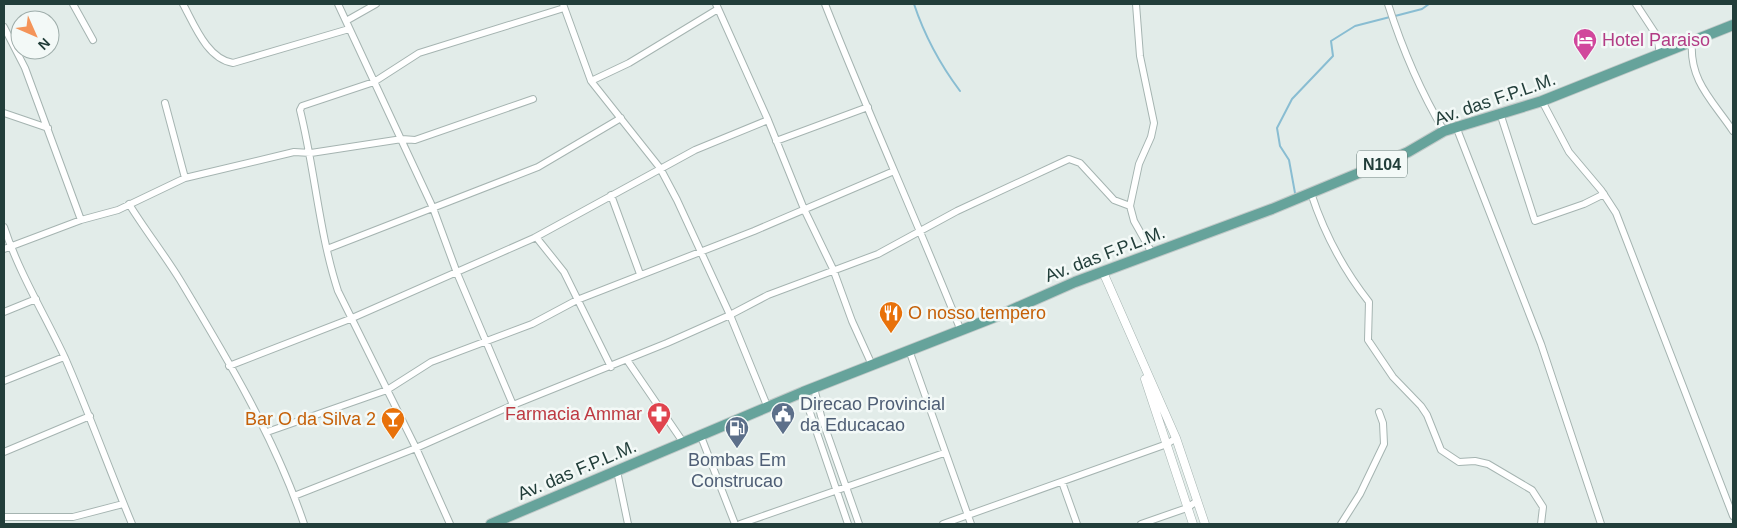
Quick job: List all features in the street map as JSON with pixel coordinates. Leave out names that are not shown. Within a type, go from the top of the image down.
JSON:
[{"type":"main road","name":"Av. das F.P.L.M.","points":[[491,524],[510,521],[700,434],[768,408],[872,364],[961,331],[1152,252],[1311,193],[1408,152],[1444,132],[1457,129],[1500,112],[1542,100],[1733,26]]},
{"type":"street","points":[[73,4],[93,40]]},
{"type":"street","points":[[183,4],[211,51],[225,62],[233,63],[349,29]]},
{"type":"street","points":[[338,4],[433,208],[457,273],[513,405]]},
{"type":"street","points":[[346,21],[376,4]]},
{"type":"street","points":[[825,4],[894,171],[922,231],[961,331]]},
{"type":"street","points":[[1136,4],[1140,56],[1154,123],[1151,137],[1139,164],[1130,206],[1134,222],[1152,252]]},
{"type":"street","points":[[1636,4],[1657,36],[1660,54]]},
{"type":"street","points":[[450,524],[416,448],[350,319],[338,291],[327,249],[310,153],[300,110],[302,106],[374,82],[419,52],[564,6],[591,81],[660,168],[730,315],[768,408]]},
{"type":"street","points":[[591,81],[630,63],[717,6],[768,120],[804,210],[833,269],[852,321],[872,364]]},
{"type":"street","points":[[1388,6],[1420,92],[1444,132]]},
{"type":"street","points":[[4,27],[25,68],[81,220]]},
{"type":"street","points":[[1692,42],[1692,67],[1699,82],[1733,132]]},
{"type":"street","points":[[7,248],[81,220],[118,210],[185,178],[294,152],[310,153],[402,140],[415,140],[533,99]]},
{"type":"street","points":[[1542,100],[1569,152],[1604,194],[1619,220],[1733,516]]},
{"type":"street","points":[[165,103],[185,178]]},
{"type":"street","points":[[776,141],[868,107]]},
{"type":"street","points":[[1500,112],[1535,221],[1584,204],[1604,194]]},
{"type":"street","points":[[4,113],[48,128]]},
{"type":"street","points":[[327,249],[538,167],[621,118]]},
{"type":"street","points":[[230,366],[350,319],[536,237],[695,150],[768,120]]},
{"type":"street","points":[[1457,129],[1540,344],[1602,524]]},
{"type":"street","points":[[294,496],[416,448],[513,405],[611,367],[730,315],[768,295],[833,269],[878,254],[998,191],[1069,159],[1080,163],[1114,200],[1130,206]]},
{"type":"street","points":[[267,432],[387,390],[431,362],[532,324],[577,300],[640,274],[701,252],[894,171]]},
{"type":"street","points":[[1311,193],[1329,240],[1352,280],[1370,302],[1368,340],[1393,377],[1421,406],[1441,450],[1459,462],[1475,461],[1488,464],[1532,490],[1542,507],[1541,524]]},
{"type":"street","points":[[611,195],[640,274]]},
{"type":"street","points":[[129,204],[179,278],[267,432],[304,524]]},
{"type":"street","points":[[4,227],[7,248],[36,299],[64,357],[90,416],[132,524]]},
{"type":"street","points":[[536,237],[564,272],[611,367]]},
{"type":"street","points":[[1103,272],[1176,438],[1205,524]]},
{"type":"street","points":[[4,312],[36,299]]},
{"type":"street","points":[[909,350],[944,453],[971,524]]},
{"type":"street","points":[[4,381],[64,357]]},
{"type":"street","points":[[627,360],[683,442]]},
{"type":"street","points":[[1141,362],[1149,395],[1193,524]]},
{"type":"street","points":[[814,388],[821,416],[859,524]]},
{"type":"street","points":[[803,392],[848,524]]},
{"type":"street","points":[[1341,524],[1360,494],[1384,444],[1383,423],[1378,412]]},
{"type":"street","points":[[4,452],[90,416]]},
{"type":"street","points":[[700,434],[736,524]]},
{"type":"street","points":[[943,524],[1167,444],[1176,438]]},
{"type":"street","points":[[740,524],[837,492],[944,453]]},
{"type":"street","points":[[617,471],[628,524]]},
{"type":"street","points":[[1062,482],[1077,524]]},
{"type":"street","points":[[1141,524],[1187,508],[1197,501]]},
{"type":"street","points":[[4,517],[73,517],[123,504]]},
{"type":"waterway","points":[[914,4],[933,49],[960,91]]},
{"type":"waterway","points":[[1395,16],[1422,9],[1429,4]]},
{"type":"waterway","points":[[1295,193],[1289,160],[1280,146],[1277,128],[1292,99],[1333,56],[1331,41],[1355,26],[1390,17]]},
{"type":"place","name":"Hotel Paraiso","points":[[1585,61]]},
{"type":"place","name":"O nosso tempero","points":[[891,334]]},
{"type":"place","name":"Farmacia Ammar","points":[[659,435]]},
{"type":"place","name":"Direcao Provincial da Educacao","points":[[783,435]]},
{"type":"place","name":"Bar O da Silva 2","points":[[393,440]]},
{"type":"place","name":"Bombas Em Construcao","points":[[737,449]]}]
